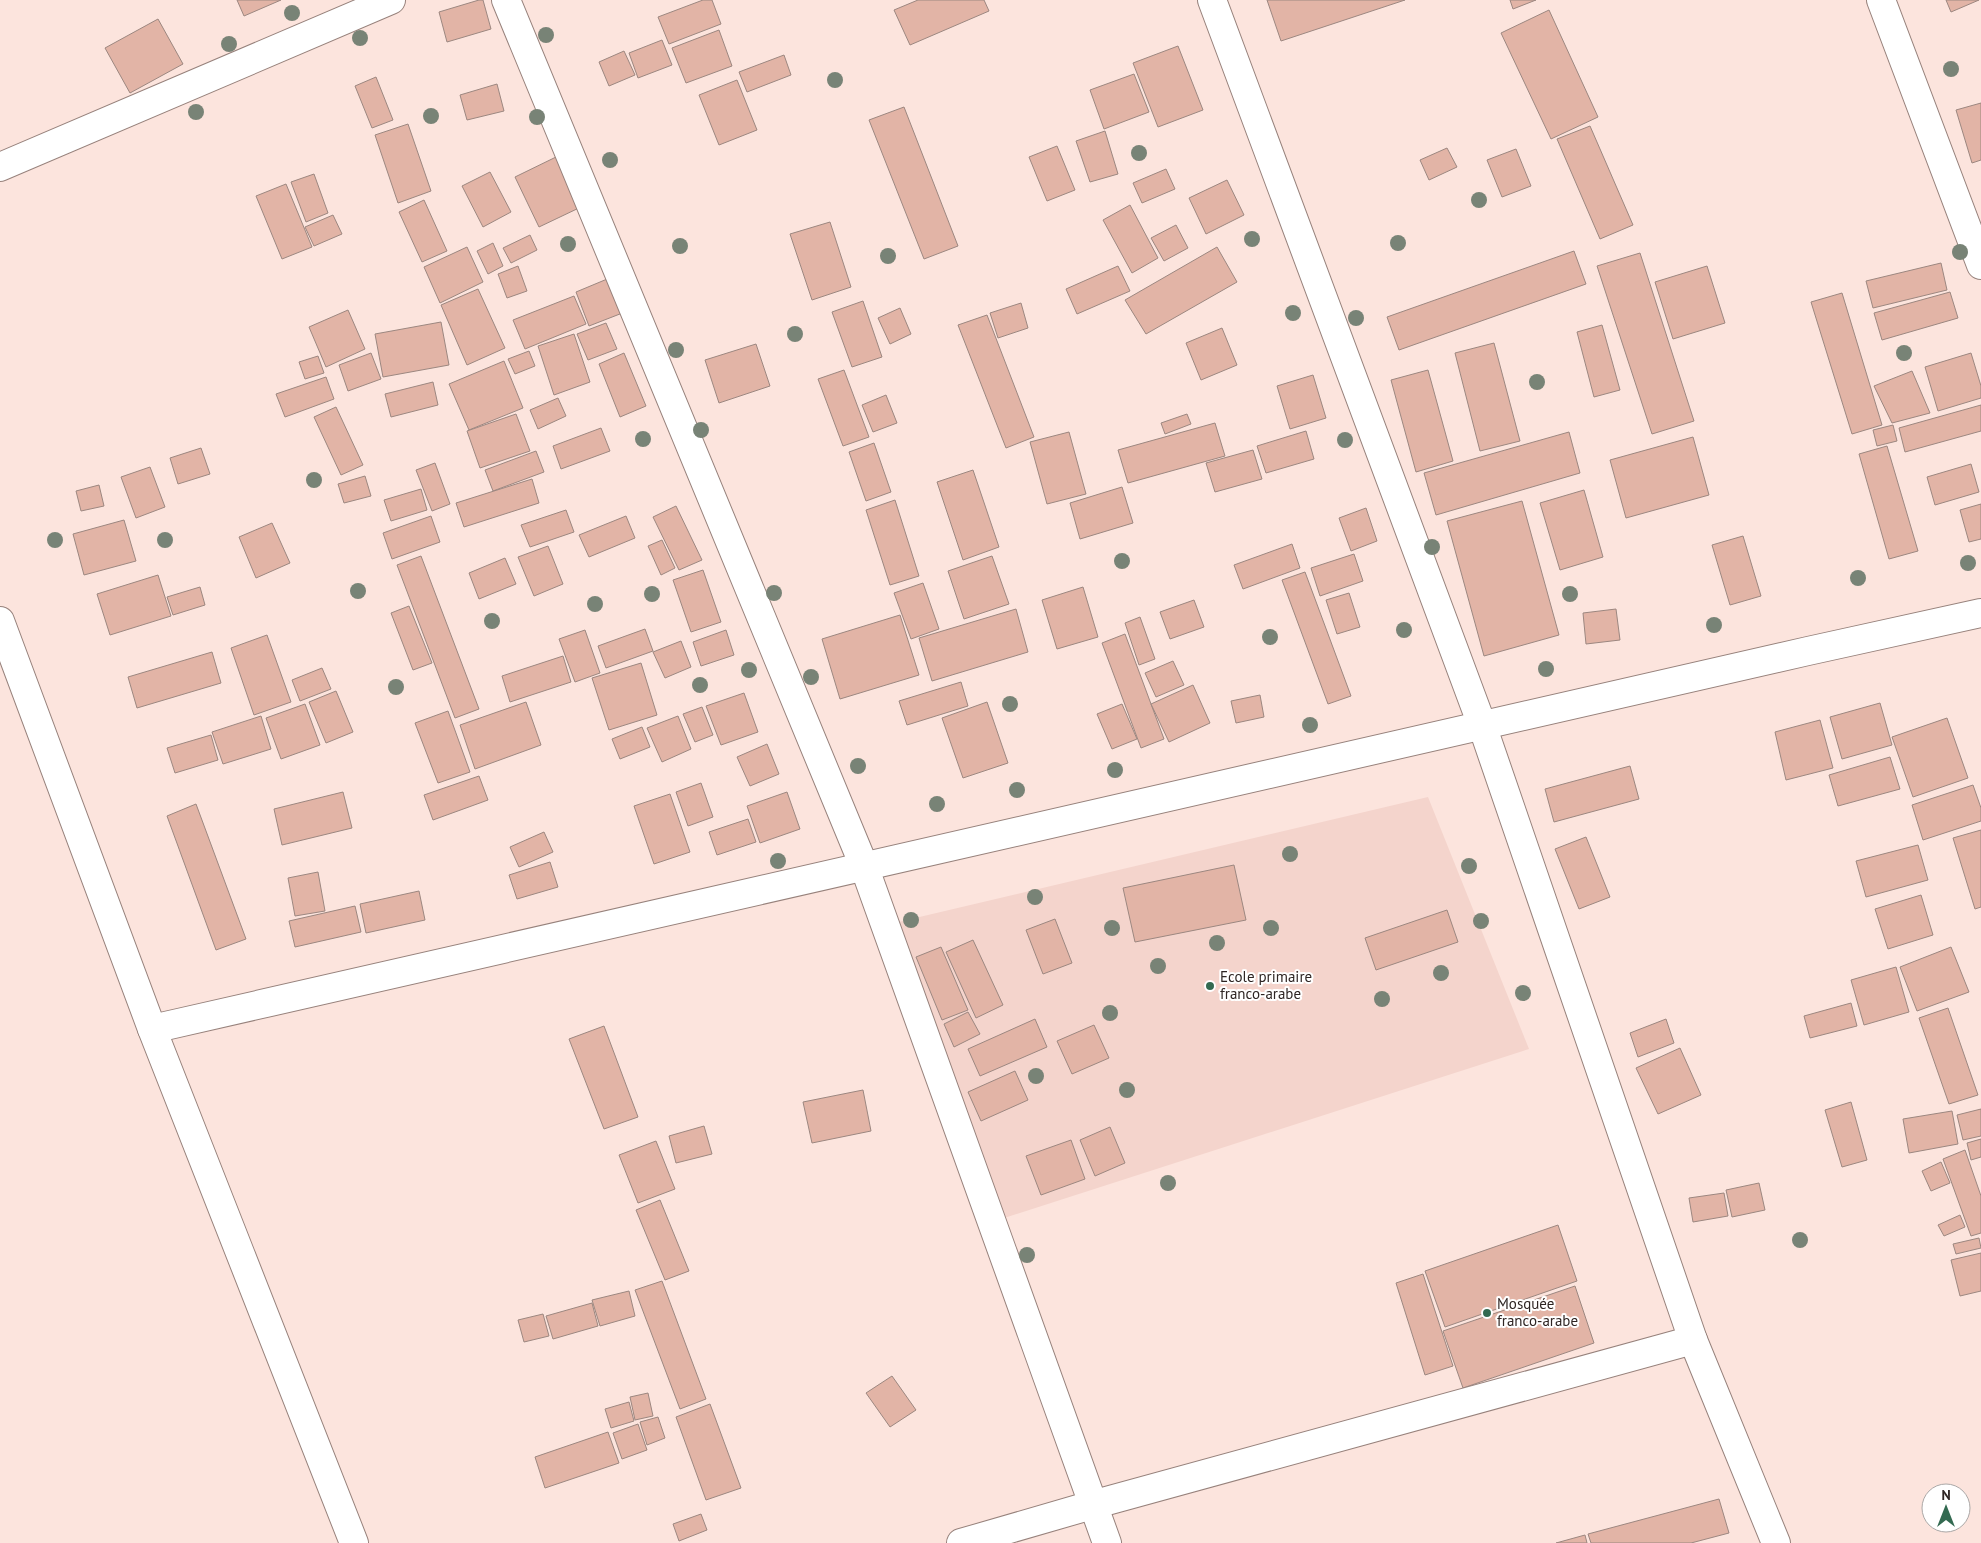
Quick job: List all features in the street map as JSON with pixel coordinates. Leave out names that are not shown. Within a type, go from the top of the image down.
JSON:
[{"type":"street","points":[[0,167],[391,0]]},
{"type":"street","points":[[506,0],[864,866],[1107,1543]]},
{"type":"street","points":[[1212,0],[1482,725],[1693,1340],[1776,1543]]},
{"type":"street","points":[[1881,0],[1981,265]]},
{"type":"street","points":[[152,1029],[1798,653],[1981,613]]},
{"type":"street","points":[[0,622],[152,1029],[354,1543]]},
{"type":"street","points":[[961,1543],[1092,1505],[1693,1340]]},
{"type":"shaded area","name":"Ecole primaire franco-arabe","points":[[1428,797],[1529,1049],[998,1220],[894,923]]},
{"type":"building","points":[[237,0],[281,0],[244,16]]},
{"type":"building","points":[[483,0],[491,29],[447,42],[439,12]]},
{"type":"building","points":[[703,0],[712,0],[721,24],[669,44],[658,17]]},
{"type":"building","points":[[918,0],[984,0],[989,11],[910,45],[894,10]]},
{"type":"building","points":[[1267,0],[1405,0],[1281,41]]},
{"type":"building","points":[[1510,0],[1536,0],[1513,9]]},
{"type":"building","points":[[1946,0],[1979,0],[1951,12]]},
{"type":"building","points":[[1549,10],[1598,117],[1551,139],[1501,33]]},
{"type":"building","points":[[158,19],[183,64],[130,93],[105,48]]},
{"type":"building","points":[[719,30],[732,66],[686,83],[672,48]]},
{"type":"building","points":[[662,40],[672,65],[638,78],[629,53]]},
{"type":"building","points":[[1178,46],[1203,110],[1158,127],[1133,63]]},
{"type":"building","points":[[624,51],[635,75],[609,86],[599,62]]},
{"type":"building","points":[[784,55],[791,75],[747,92],[739,72]]},
{"type":"building","points":[[1134,74],[1149,112],[1104,129],[1090,90]]},
{"type":"building","points":[[376,77],[393,120],[372,128],[355,86]]},
{"type":"building","points":[[737,80],[757,130],[719,145],[699,95]]},
{"type":"building","points":[[497,84],[504,111],[467,120],[460,95]]},
{"type":"building","points":[[1981,103],[1981,160],[1972,163],[1956,110]]},
{"type":"building","points":[[904,107],[958,246],[924,259],[869,120]]},
{"type":"building","points":[[408,124],[431,191],[398,203],[375,135]]},
{"type":"building","points":[[1590,126],[1633,225],[1600,239],[1557,139]]},
{"type":"building","points":[[1105,131],[1118,174],[1090,182],[1076,141]]},
{"type":"building","points":[[1057,146],[1075,190],[1047,201],[1029,157]]},
{"type":"building","points":[[1447,148],[1457,167],[1429,180],[1420,160]]},
{"type":"building","points":[[1516,149],[1531,186],[1502,197],[1487,160]]},
{"type":"building","points":[[556,157],[581,207],[539,227],[515,177]]},
{"type":"building","points":[[1166,169],[1175,189],[1142,203],[1133,183]]},
{"type":"building","points":[[490,172],[511,212],[483,227],[462,186]]},
{"type":"building","points":[[314,174],[328,213],[306,222],[291,182]]},
{"type":"building","points":[[1227,180],[1244,215],[1206,234],[1189,198]]},
{"type":"building","points":[[286,184],[312,247],[282,259],[256,196]]},
{"type":"building","points":[[424,200],[447,251],[422,262],[399,212]]},
{"type":"building","points":[[1130,205],[1158,258],[1132,273],[1103,220]]},
{"type":"building","points":[[333,215],[342,234],[314,246],[305,227]]},
{"type":"building","points":[[830,222],[851,287],[812,300],[790,234]]},
{"type":"building","points":[[1176,225],[1188,248],[1164,261],[1151,238]]},
{"type":"building","points":[[530,235],[537,250],[511,263],[503,248]]},
{"type":"building","points":[[493,243],[503,266],[488,274],[477,251]]},
{"type":"building","points":[[467,247],[483,282],[440,303],[424,267]]},
{"type":"building","points":[[1217,247],[1237,282],[1146,334],[1125,300]]},
{"type":"building","points":[[1574,251],[1586,284],[1399,350],[1387,317]]},
{"type":"building","points":[[1640,253],[1694,421],[1652,434],[1597,266]]},
{"type":"building","points":[[1941,263],[1947,290],[1873,308],[1866,281]]},
{"type":"building","points":[[518,266],[527,291],[507,298],[498,274]]},
{"type":"building","points":[[1118,266],[1130,291],[1077,314],[1066,289]]},
{"type":"building","points":[[1707,266],[1725,323],[1673,339],[1655,282]]},
{"type":"building","points":[[612,277],[625,312],[589,326],[576,292]]},
{"type":"building","points":[[478,289],[505,348],[467,365],[441,305]]},
{"type":"building","points":[[1950,292],[1958,318],[1882,340],[1874,313]]},
{"type":"building","points":[[1842,293],[1882,425],[1852,434],[1811,302]]},
{"type":"building","points":[[574,296],[586,324],[525,349],[513,320]]},
{"type":"building","points":[[863,301],[882,357],[852,367],[832,312]]},
{"type":"building","points":[[1021,303],[1028,328],[998,338],[990,313]]},
{"type":"building","points":[[900,308],[911,334],[890,344],[878,318]]},
{"type":"building","points":[[348,310],[365,349],[326,367],[309,327]]},
{"type":"building","points":[[987,315],[1034,437],[1006,448],[958,325]]},
{"type":"building","points":[[441,322],[449,365],[383,377],[375,334]]},
{"type":"building","points":[[606,323],[617,349],[588,360],[577,334]]},
{"type":"building","points":[[1602,325],[1620,390],[1594,397],[1577,332]]},
{"type":"building","points":[[1222,328],[1237,365],[1201,380],[1186,343]]},
{"type":"building","points":[[574,334],[590,382],[554,395],[538,346]]},
{"type":"building","points":[[1494,343],[1520,441],[1480,451],[1455,353]]},
{"type":"building","points":[[756,344],[770,386],[719,403],[705,360]]},
{"type":"building","points":[[529,351],[535,366],[515,374],[508,359]]},
{"type":"building","points":[[371,353],[381,379],[348,391],[339,365]]},
{"type":"building","points":[[624,353],[646,406],[620,417],[599,364]]},
{"type":"building","points":[[1971,353],[1981,386],[1981,398],[1938,411],[1925,367]]},
{"type":"building","points":[[318,356],[324,373],[305,379],[299,362]]},
{"type":"building","points":[[504,361],[523,408],[469,430],[449,384]]},
{"type":"building","points":[[844,370],[869,437],[843,446],[818,379]]},
{"type":"building","points":[[1428,370],[1453,461],[1416,472],[1391,380]]},
{"type":"building","points":[[1912,371],[1930,413],[1892,423],[1874,386]]},
{"type":"building","points":[[1313,375],[1326,418],[1290,429],[1277,386]]},
{"type":"building","points":[[326,377],[334,399],[285,417],[276,394]]},
{"type":"building","points":[[433,382],[438,405],[391,417],[385,394]]},
{"type":"building","points":[[886,395],[897,423],[873,432],[862,405]]},
{"type":"building","points":[[558,398],[566,416],[538,429],[530,410]]},
{"type":"building","points":[[1981,405],[1981,431],[1905,452],[1899,428]]},
{"type":"building","points":[[336,407],[363,465],[341,475],[314,417]]},
{"type":"building","points":[[516,414],[530,451],[480,468],[467,431]]},
{"type":"building","points":[[1187,414],[1191,424],[1165,434],[1161,423]]},
{"type":"building","points":[[1215,423],[1225,456],[1128,483],[1118,450]]},
{"type":"building","points":[[1893,425],[1897,441],[1877,446],[1873,430]]},
{"type":"building","points":[[601,428],[610,451],[561,469],[553,446]]},
{"type":"building","points":[[1306,431],[1314,459],[1266,473],[1257,446]]},
{"type":"building","points":[[1069,432],[1086,494],[1047,504],[1030,442]]},
{"type":"building","points":[[1569,432],[1580,473],[1436,515],[1424,473]]},
{"type":"building","points":[[1693,437],[1709,495],[1626,518],[1610,460]]},
{"type":"building","points":[[874,443],[891,492],[866,501],[849,452]]},
{"type":"building","points":[[1887,446],[1918,551],[1889,559],[1859,454]]},
{"type":"building","points":[[201,448],[210,474],[178,484],[170,458]]},
{"type":"building","points":[[1253,450],[1262,479],[1215,492],[1206,463]]},
{"type":"building","points":[[536,451],[544,472],[493,491],[485,470]]},
{"type":"building","points":[[435,463],[450,504],[432,511],[416,470]]},
{"type":"building","points":[[1971,464],[1979,492],[1935,505],[1927,477]]},
{"type":"building","points":[[150,467],[165,507],[136,518],[121,477]]},
{"type":"building","points":[[973,470],[999,547],[963,560],[937,482]]},
{"type":"building","points":[[365,476],[371,496],[344,503],[338,484]]},
{"type":"building","points":[[532,479],[539,503],[464,527],[456,503]]},
{"type":"building","points":[[99,485],[104,506],[81,511],[76,491]]},
{"type":"building","points":[[1122,487],[1133,523],[1080,539],[1070,503]]},
{"type":"building","points":[[421,489],[427,510],[391,521],[384,500]]},
{"type":"building","points":[[1584,490],[1603,557],[1560,570],[1540,503]]},
{"type":"building","points":[[895,500],[919,576],[890,585],[866,510]]},
{"type":"building","points":[[1522,501],[1559,635],[1484,656],[1447,521]]},
{"type":"building","points":[[1981,504],[1981,539],[1969,542],[1960,510]]},
{"type":"building","points":[[676,506],[702,560],[679,570],[653,517]]},
{"type":"building","points":[[1366,508],[1377,541],[1351,551],[1339,518]]},
{"type":"building","points":[[566,510],[574,532],[530,547],[521,525]]},
{"type":"building","points":[[431,516],[440,542],[392,559],[383,533]]},
{"type":"building","points":[[626,516],[635,538],[589,557],[579,535]]},
{"type":"building","points":[[124,520],[136,561],[84,575],[73,534]]},
{"type":"building","points":[[272,523],[290,563],[256,578],[239,537]]},
{"type":"building","points":[[1743,536],[1761,596],[1730,605],[1712,545]]},
{"type":"building","points":[[662,540],[675,568],[661,575],[648,546]]},
{"type":"building","points":[[1292,544],[1300,568],[1243,589],[1234,565]]},
{"type":"building","points":[[548,546],[563,584],[534,596],[518,557]]},
{"type":"building","points":[[1354,554],[1363,581],[1320,596],[1311,568]]},
{"type":"building","points":[[421,556],[479,709],[455,718],[397,565]]},
{"type":"building","points":[[992,556],[1009,604],[964,619],[948,571]]},
{"type":"building","points":[[505,558],[516,584],[479,599],[469,573]]},
{"type":"building","points":[[703,570],[721,622],[691,632],[673,580]]},
{"type":"building","points":[[1305,572],[1351,696],[1328,704],[1282,580]]},
{"type":"building","points":[[158,575],[171,616],[110,635],[97,594]]},
{"type":"building","points":[[923,583],[939,629],[911,639],[894,593]]},
{"type":"building","points":[[200,587],[205,605],[173,615],[167,597]]},
{"type":"building","points":[[1083,587],[1098,637],[1057,649],[1042,600]]},
{"type":"building","points":[[1349,593],[1360,627],[1337,634],[1326,600]]},
{"type":"building","points":[[1194,600],[1204,627],[1170,639],[1160,612]]},
{"type":"building","points":[[409,606],[432,663],[413,670],[391,613]]},
{"type":"building","points":[[1016,609],[1028,652],[932,681],[919,638]]},
{"type":"building","points":[[1616,609],[1620,640],[1586,644],[1583,613]]},
{"type":"building","points":[[900,615],[919,675],[840,699],[822,639]]},
{"type":"building","points":[[1140,617],[1155,659],[1139,665],[1125,623]]},
{"type":"building","points":[[645,629],[653,651],[606,668],[598,646]]},
{"type":"building","points":[[585,630],[600,673],[575,682],[559,639]]},
{"type":"building","points":[[726,630],[734,655],[701,666],[693,642]]},
{"type":"building","points":[[1125,634],[1164,739],[1141,748],[1102,643]]},
{"type":"building","points":[[267,635],[291,702],[254,715],[231,648]]},
{"type":"building","points":[[681,641],[691,667],[665,678],[653,652]]},
{"type":"building","points":[[212,652],[221,683],[137,708],[128,677]]},
{"type":"building","points":[[563,656],[571,682],[510,702],[502,676]]},
{"type":"building","points":[[1173,661],[1184,685],[1156,697],[1145,673]]},
{"type":"building","points":[[641,663],[657,715],[609,730],[592,678]]},
{"type":"building","points":[[322,668],[331,689],[300,701],[292,680]]},
{"type":"building","points":[[961,682],[968,706],[907,725],[899,701]]},
{"type":"building","points":[[1193,685],[1210,723],[1169,742],[1151,704]]},
{"type":"building","points":[[336,691],[353,732],[326,743],[309,702]]},
{"type":"building","points":[[744,693],[758,732],[721,745],[706,706]]},
{"type":"building","points":[[1260,695],[1264,717],[1236,723],[1231,701]]},
{"type":"building","points":[[526,702],[541,745],[475,769],[460,725]]},
{"type":"building","points":[[987,702],[1008,763],[963,778],[942,718]]},
{"type":"building","points":[[1880,703],[1892,745],[1842,759],[1830,717]]},
{"type":"building","points":[[305,704],[320,745],[281,759],[266,718]]},
{"type":"building","points":[[1122,704],[1137,739],[1112,749],[1097,714]]},
{"type":"building","points":[[702,707],[713,735],[695,742],[683,714]]},
{"type":"building","points":[[448,711],[470,772],[438,783],[415,723]]},
{"type":"building","points":[[261,716],[271,749],[223,764],[212,732]]},
{"type":"building","points":[[678,716],[691,749],[662,762],[647,728]]},
{"type":"building","points":[[1947,718],[1968,778],[1913,797],[1892,737]]},
{"type":"building","points":[[1820,720],[1833,768],[1786,780],[1775,732]]},
{"type":"building","points":[[642,727],[650,747],[620,759],[612,739]]},
{"type":"building","points":[[211,735],[218,760],[175,773],[167,748]]},
{"type":"building","points":[[767,744],[779,774],[750,786],[737,757]]},
{"type":"building","points":[[1890,757],[1900,789],[1838,806],[1829,775]]},
{"type":"building","points":[[1630,766],[1639,799],[1554,822],[1545,789]]},
{"type":"building","points":[[479,776],[488,800],[433,820],[424,795]]},
{"type":"building","points":[[701,783],[713,817],[688,826],[676,792]]},
{"type":"building","points":[[1973,785],[1981,808],[1981,821],[1923,840],[1912,805]]},
{"type":"building","points":[[343,792],[352,828],[282,845],[274,809]]},
{"type":"building","points":[[787,792],[800,829],[760,843],[747,806]]},
{"type":"building","points":[[670,794],[690,852],[654,864],[634,806]]},
{"type":"building","points":[[196,804],[246,939],[216,950],[167,816]]},
{"type":"building","points":[[748,819],[756,842],[717,855],[709,832]]},
{"type":"building","points":[[1981,830],[1981,907],[1975,909],[1953,838]]},
{"type":"building","points":[[544,832],[553,852],[519,867],[510,847]]},
{"type":"building","points":[[1586,837],[1610,897],[1579,909],[1555,849]]},
{"type":"building","points":[[1918,845],[1928,880],[1866,897],[1856,861]]},
{"type":"building","points":[[550,862],[558,887],[517,899],[509,875]]},
{"type":"building","points":[[1234,865],[1246,920],[1135,942],[1123,888]]},
{"type":"building","points":[[318,872],[325,911],[295,916],[288,878]]},
{"type":"building","points":[[419,891],[425,920],[366,933],[360,904]]},
{"type":"building","points":[[1921,895],[1933,935],[1888,949],[1875,909]]},
{"type":"building","points":[[355,906],[361,932],[295,947],[289,921]]},
{"type":"building","points":[[1447,910],[1458,942],[1376,970],[1365,938]]},
{"type":"building","points":[[1055,919],[1072,963],[1043,974],[1026,930]]},
{"type":"building","points":[[973,940],[1003,1005],[976,1018],[946,952]]},
{"type":"building","points":[[941,947],[968,1010],[942,1020],[916,957]]},
{"type":"building","points":[[1951,947],[1969,992],[1917,1011],[1900,967]]},
{"type":"building","points":[[1896,967],[1909,1012],[1864,1025],[1851,980]]},
{"type":"building","points":[[1851,1003],[1857,1026],[1810,1038],[1804,1016]]},
{"type":"building","points":[[1948,1008],[1978,1095],[1949,1104],[1919,1018]]},
{"type":"building","points":[[968,1012],[980,1034],[954,1047],[944,1024]]},
{"type":"building","points":[[1035,1019],[1047,1047],[980,1076],[968,1049]]},
{"type":"building","points":[[1666,1019],[1674,1043],[1638,1057],[1630,1033]]},
{"type":"building","points":[[1094,1025],[1109,1058],[1072,1074],[1057,1041]]},
{"type":"building","points":[[604,1026],[638,1117],[604,1129],[569,1039]]},
{"type":"building","points":[[1680,1048],[1701,1095],[1658,1114],[1636,1068]]},
{"type":"building","points":[[1015,1071],[1028,1100],[981,1121],[968,1092]]},
{"type":"building","points":[[863,1090],[871,1131],[812,1143],[803,1102]]},
{"type":"building","points":[[1851,1102],[1867,1160],[1842,1167],[1825,1110]]},
{"type":"building","points":[[1981,1109],[1981,1136],[1963,1140],[1957,1115]]},
{"type":"building","points":[[1952,1111],[1958,1144],[1909,1153],[1903,1119]]},
{"type":"building","points":[[704,1126],[712,1154],[676,1163],[669,1136]]},
{"type":"building","points":[[1110,1127],[1125,1163],[1095,1176],[1080,1140]]},
{"type":"building","points":[[1981,1139],[1981,1157],[1971,1160],[1967,1143]]},
{"type":"building","points":[[1071,1140],[1085,1179],[1041,1195],[1026,1156]]},
{"type":"building","points":[[656,1141],[675,1189],[638,1203],[619,1155]]},
{"type":"building","points":[[1965,1150],[1981,1196],[1981,1233],[1971,1236],[1943,1159]]},
{"type":"building","points":[[1941,1162],[1950,1183],[1931,1191],[1922,1171]]},
{"type":"building","points":[[1759,1183],[1765,1210],[1732,1217],[1726,1190]]},
{"type":"building","points":[[1724,1193],[1728,1216],[1693,1222],[1689,1198]]},
{"type":"building","points":[[660,1200],[689,1271],[665,1280],[636,1210]]},
{"type":"building","points":[[1960,1215],[1965,1227],[1944,1236],[1938,1225]]},
{"type":"building","points":[[1558,1225],[1577,1281],[1445,1327],[1425,1271]]},
{"type":"building","points":[[1979,1238],[1981,1248],[1956,1254],[1953,1244]]},
{"type":"building","points":[[1981,1253],[1981,1291],[1960,1296],[1951,1260]]},
{"type":"building","points":[[1423,1274],[1453,1366],[1425,1375],[1396,1283]]},
{"type":"building","points":[[662,1281],[706,1399],[680,1409],[635,1290]]},
{"type":"building","points":[[1575,1286],[1594,1343],[1463,1388],[1443,1331]]},
{"type":"building","points":[[629,1291],[635,1316],[600,1326],[592,1300]]},
{"type":"building","points":[[592,1303],[598,1326],[553,1339],[546,1316]]},
{"type":"building","points":[[543,1314],[549,1336],[524,1342],[518,1320]]},
{"type":"building","points":[[892,1376],[916,1410],[890,1427],[866,1393]]},
{"type":"building","points":[[648,1393],[653,1416],[635,1420],[630,1397]]},
{"type":"building","points":[[629,1402],[634,1421],[611,1428],[605,1409]]},
{"type":"building","points":[[710,1404],[741,1488],[706,1500],[676,1417]]},
{"type":"building","points":[[658,1417],[665,1438],[647,1445],[640,1422]]},
{"type":"building","points":[[638,1424],[647,1450],[622,1459],[613,1433]]},
{"type":"building","points":[[608,1432],[619,1463],[545,1488],[535,1457]]},
{"type":"building","points":[[1719,1499],[1729,1533],[1691,1543],[1591,1543],[1588,1534]]},
{"type":"building","points":[[701,1514],[707,1530],[679,1541],[673,1524]]},
{"type":"building","points":[[1585,1535],[1587,1543],[1556,1543]]},
{"type":"place","name":"Ecole primaire franco-arabe","points":[[1210,986]]},
{"type":"place","name":"Mosquée franco-arabe","points":[[1487,1313]]}]
